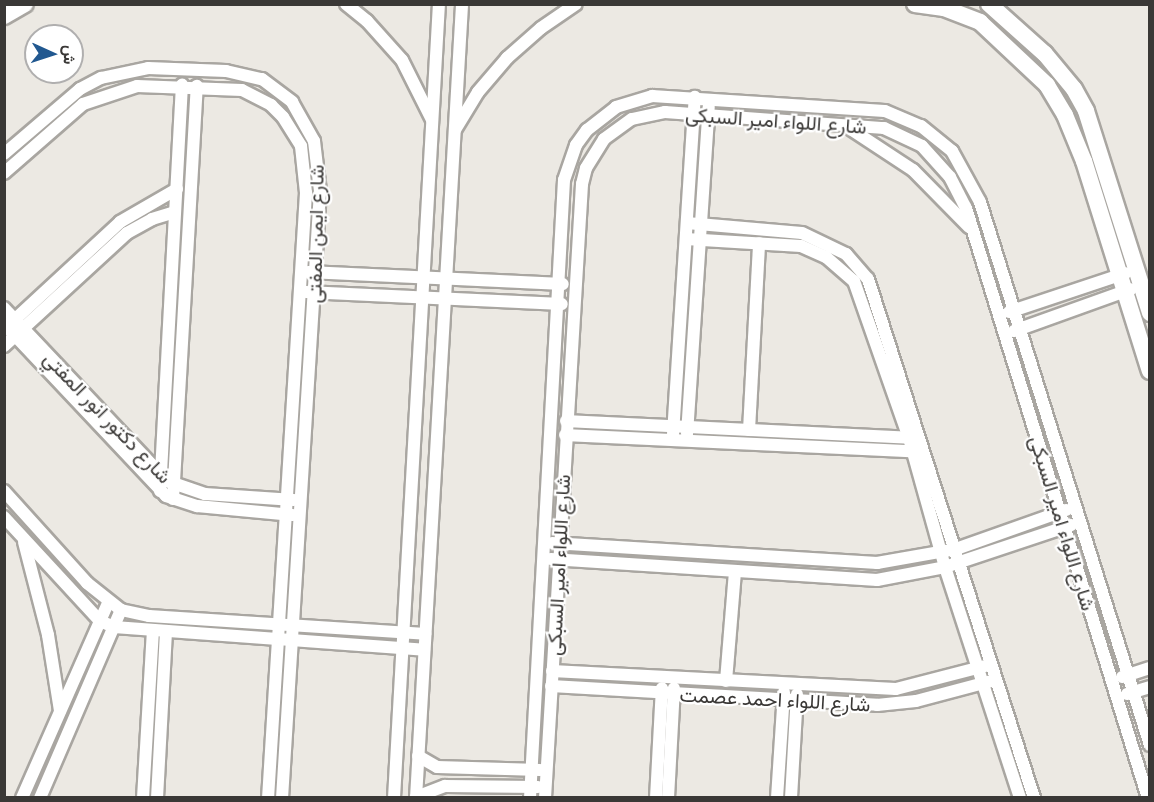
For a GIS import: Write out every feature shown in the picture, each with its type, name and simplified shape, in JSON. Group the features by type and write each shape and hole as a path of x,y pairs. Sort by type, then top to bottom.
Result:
{"street":[{"path":"4,16 25,4"},
{"path":"346,4 373,27 402,60 432,122"},
{"path":"394,798 439,4"},
{"path":"462,4 416,798 445,786 546,793"},
{"path":"454,131 478,92 507,58 541,28 576,4"},
{"path":"915,4 946,6 980,22 1047,85 1065,115 1119,275 1133,289 1149,314"},
{"path":"980,22 987,4 1038,47 1074,89 1086,111 1136,270 1133,289 1149,371"},
{"name":"شارع ايمن المفتى","path":"4,154 80,89 124,71 148,68 226,71 262,79 292,102 314,141 320,190 282,798"},
{"path":"160,491 182,85"},
{"name":"شارع ايمن المفتى","path":"4,173 68,115 100,96 137,86 224,87 256,96 277,111 293,130 305,169 268,798"},
{"path":"173,499 197,86"},
{"path":"673,440 695,97"},
{"path":"687,441 709,97"},
{"name":"شارع اللواء امير السبكى","path":"530,792 561,213 569,162 576,145 601,117 634,100 709,97 866,107 921,126 952,151 973,184 1149,745"},
{"name":"شارع اللواء امير السبكى","path":"546,793 577,215 586,168 610,133 648,114 694,114 884,128 922,146 950,177 972,230 1149,798"},
{"path":"842,124 913,170 972,230"},
{"path":"4,345 12,327 120,222 177,189"},
{"path":"12,327 128,233 152,219 175,212"},
{"path":"561,213 577,215"},
{"path":"687,223 802,233 832,245 858,266 876,294 919,451 956,549 1034,798"},
{"path":"686,239 759,243 814,251 842,267 854,281 915,438"},
{"path":"749,430 759,243"},
{"path":"999,315 1136,270"},
{"path":"300,271 573,285"},
{"path":"1005,334 1133,289"},
{"path":"299,292 572,304"},
{"name":"شارع دكتور انور المفتي","path":"4,308 12,327 160,491 173,499 197,506 300,516"},
{"name":"شارع دكتور انور المفتي","path":"12,327 161,476 173,485 205,494 301,500"},
{"path":"566,421 915,438"},
{"path":"164,426 177,426"},
{"path":"565,435 919,451"},
{"path":"919,451 945,567 1020,798"},
{"path":"4,491 108,603 121,610 149,616 278,622 425,634"},
{"path":"543,543 844,562 898,561 956,549 1075,506"},
{"path":"4,517 100,621 114,627 424,650"},
{"path":"542,559 877,580 960,563 1080,522"},
{"path":"22,538 48,634 60,711"},
{"path":"726,681 735,572"},
{"path":"22,798 108,603"},
{"path":"40,798 121,610"},
{"path":"143,798 153,631"},
{"path":"157,798 166,631"},
{"name":"شارع اللواء احمد عصمت","path":"552,671 797,686 896,689 992,664"},
{"path":"1112,680 1149,668"},
{"path":"656,798 669,678"},
{"name":"شارع اللواء احمد عصمت","path":"551,686 783,700 897,704 996,679"},
{"path":"777,798 784,685"},
{"path":"791,798 797,686"},
{"path":"1118,697 1149,687"},
{"path":"668,694 668,798"},
{"path":"418,756 437,767 547,770"}]}
